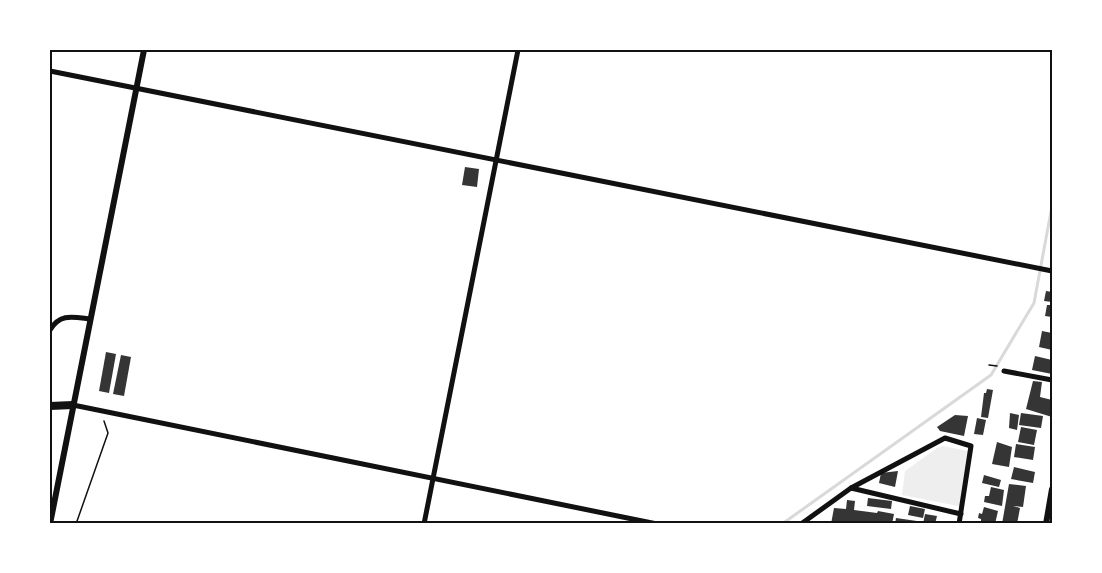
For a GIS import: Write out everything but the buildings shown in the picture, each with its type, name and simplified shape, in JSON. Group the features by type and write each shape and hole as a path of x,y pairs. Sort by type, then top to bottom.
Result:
{"highway":[{"path":"50,406 73,405"}],"street":[{"path":"50,524 144,50"},
{"path":"424,524 518,50"},
{"path":"50,71 1050,270"},
{"path":"50,330 54,323 64,317 90,319"},
{"path":"1002,369 1053,380"},
{"path":"73,405 657,524"},
{"path":"801,524 851,488 945,438 972,446 959,524"},
{"path":"851,488 961,514"},
{"path":"1046,524 1053,489"}],"path":[{"path":"989,365 1002,369"},
{"path":"76,524 108,433 102,411"}],"shaded area":[{"path":"943,446 968,451 971,462 963,507 902,495 905,471"}],"waterway":[{"path":"782,524 991,375 1034,303 1052,206"}]}
